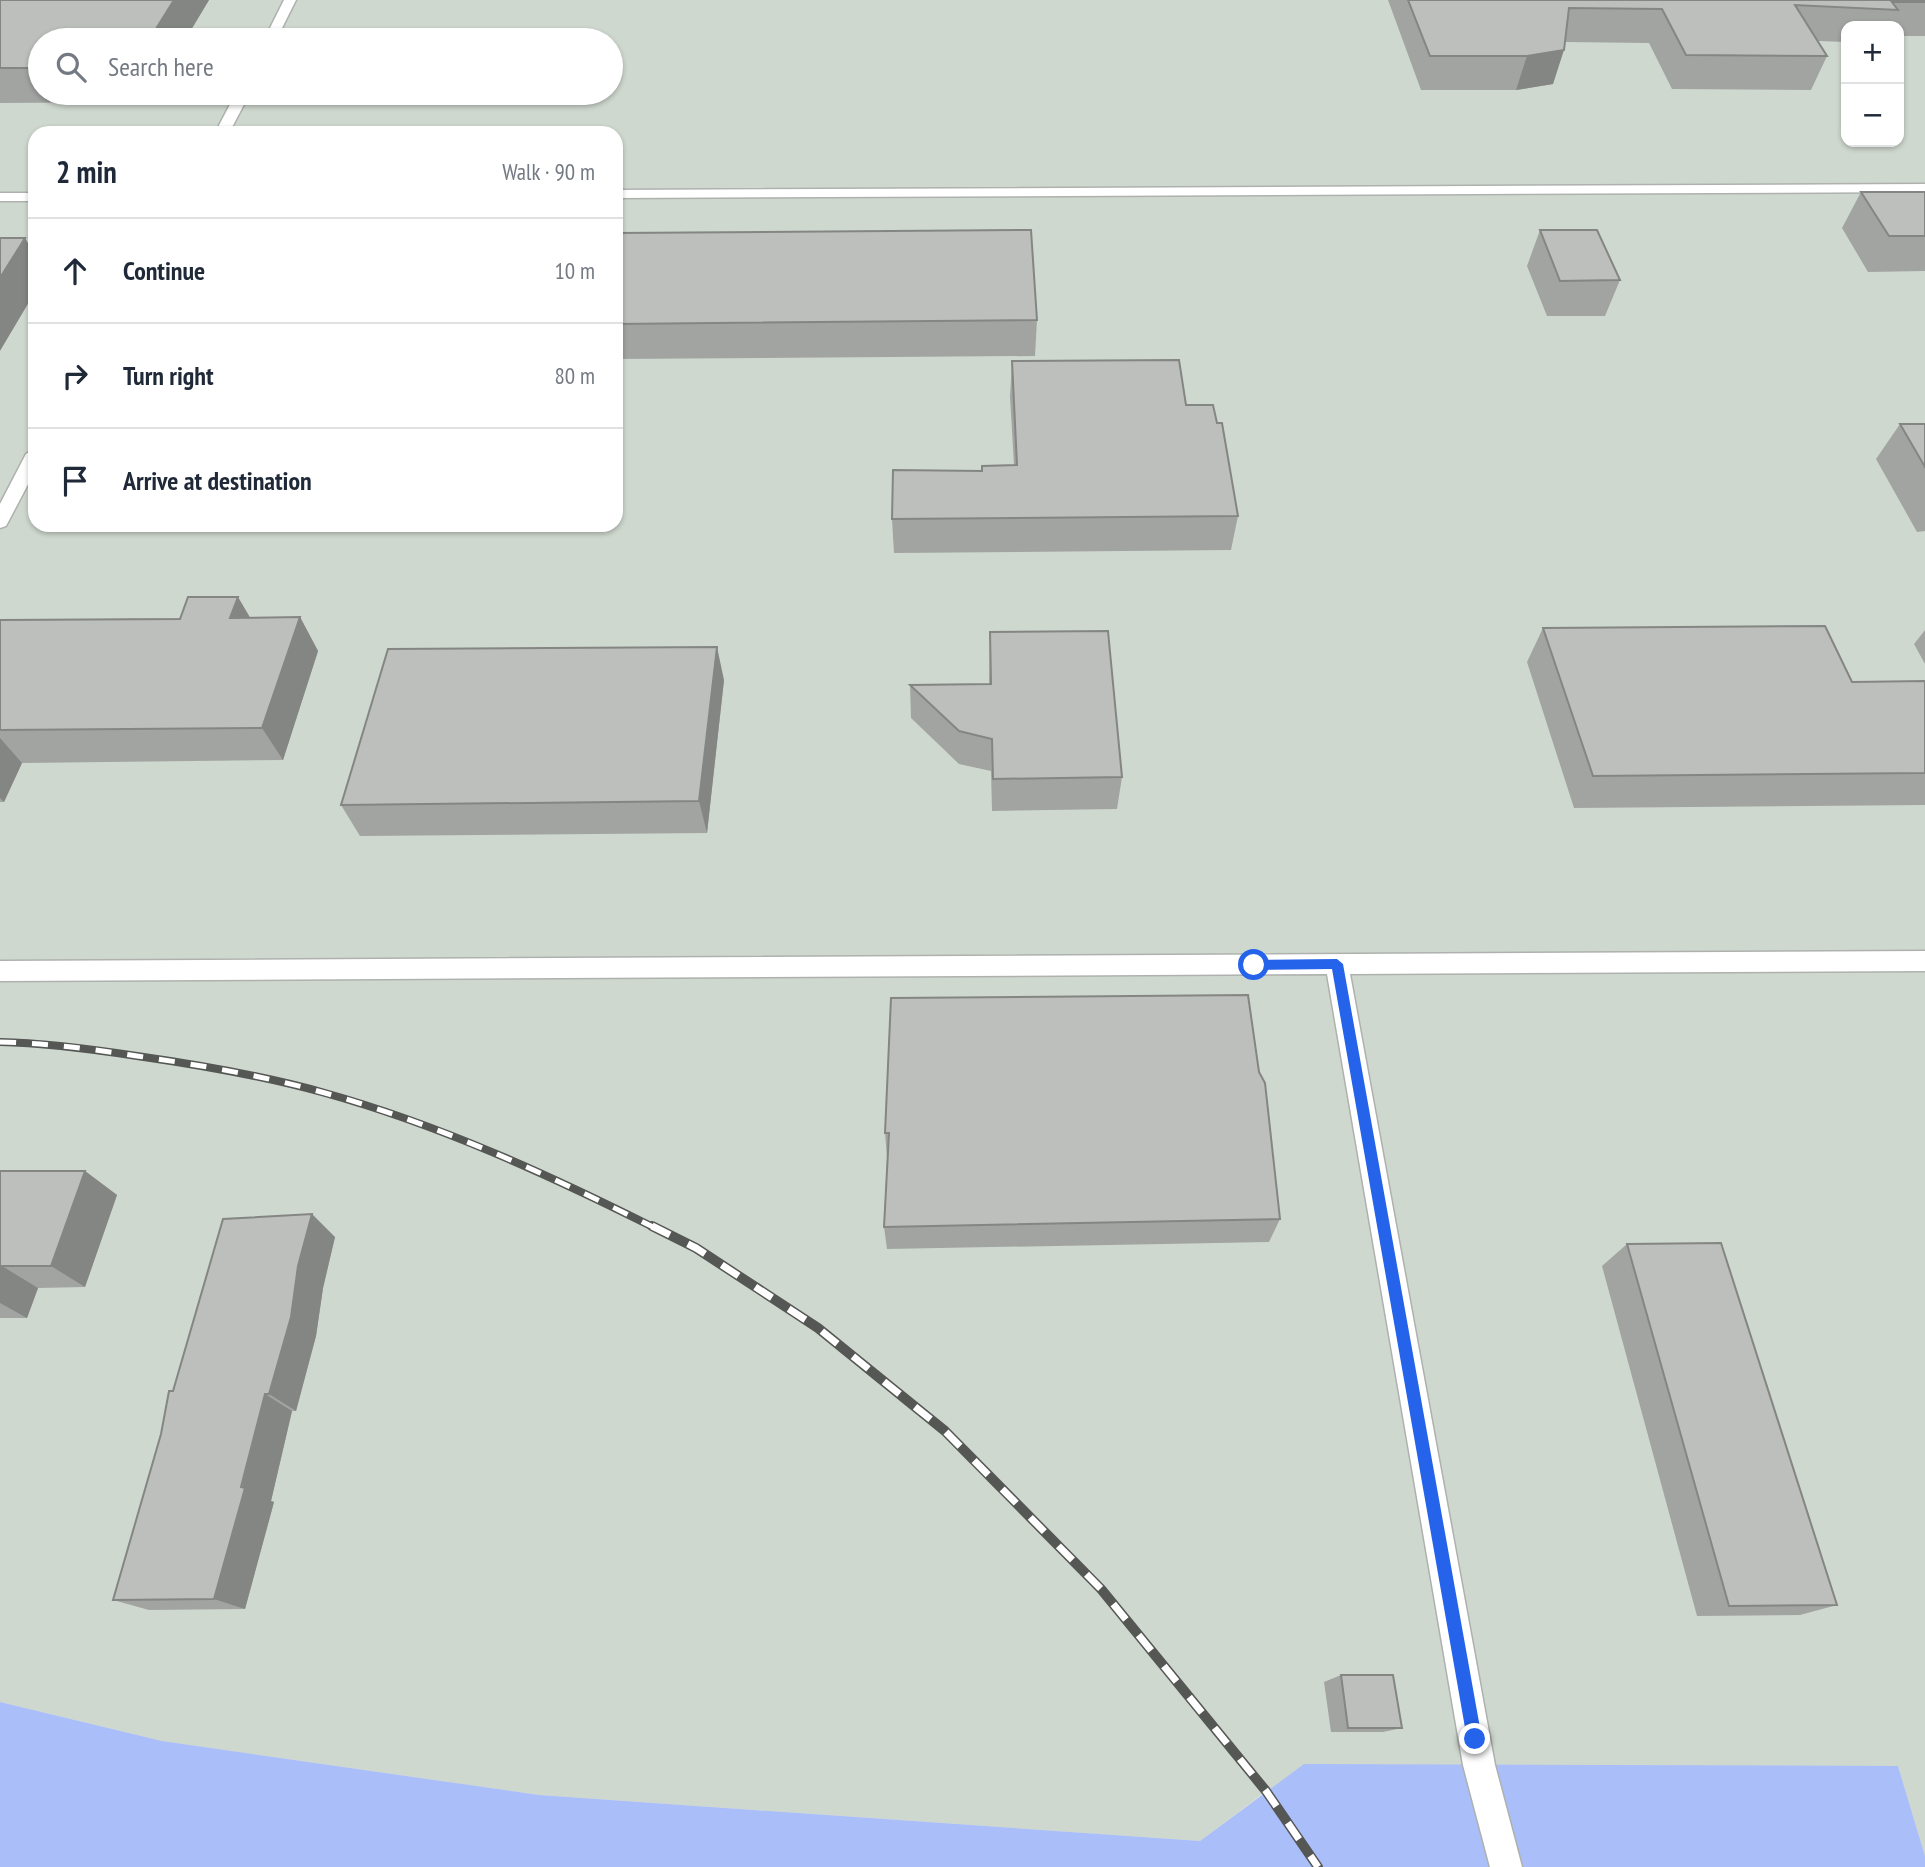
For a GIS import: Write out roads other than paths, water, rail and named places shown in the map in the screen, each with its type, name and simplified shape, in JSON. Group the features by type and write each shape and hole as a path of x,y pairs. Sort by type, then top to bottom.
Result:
{"lane":[{"path":"276,28 290,0"},
{"path":"226,126 237,105"},
{"path":"623,194 1925,188"},
{"path":"0,197 28,197"},
{"path":"0,522 28,468"},
{"path":"0,971 1925,961"},
{"path":"1337,964 1479,1765 1506,1867"}],"railway":[{"path":"0,1042 69,1047 185,1063 256,1076 325,1093 452,1136 575,1189 655,1228"},
{"path":"652,1226 696,1248 818,1328 945,1431 1101,1589 1266,1791 1318,1867"}]}
